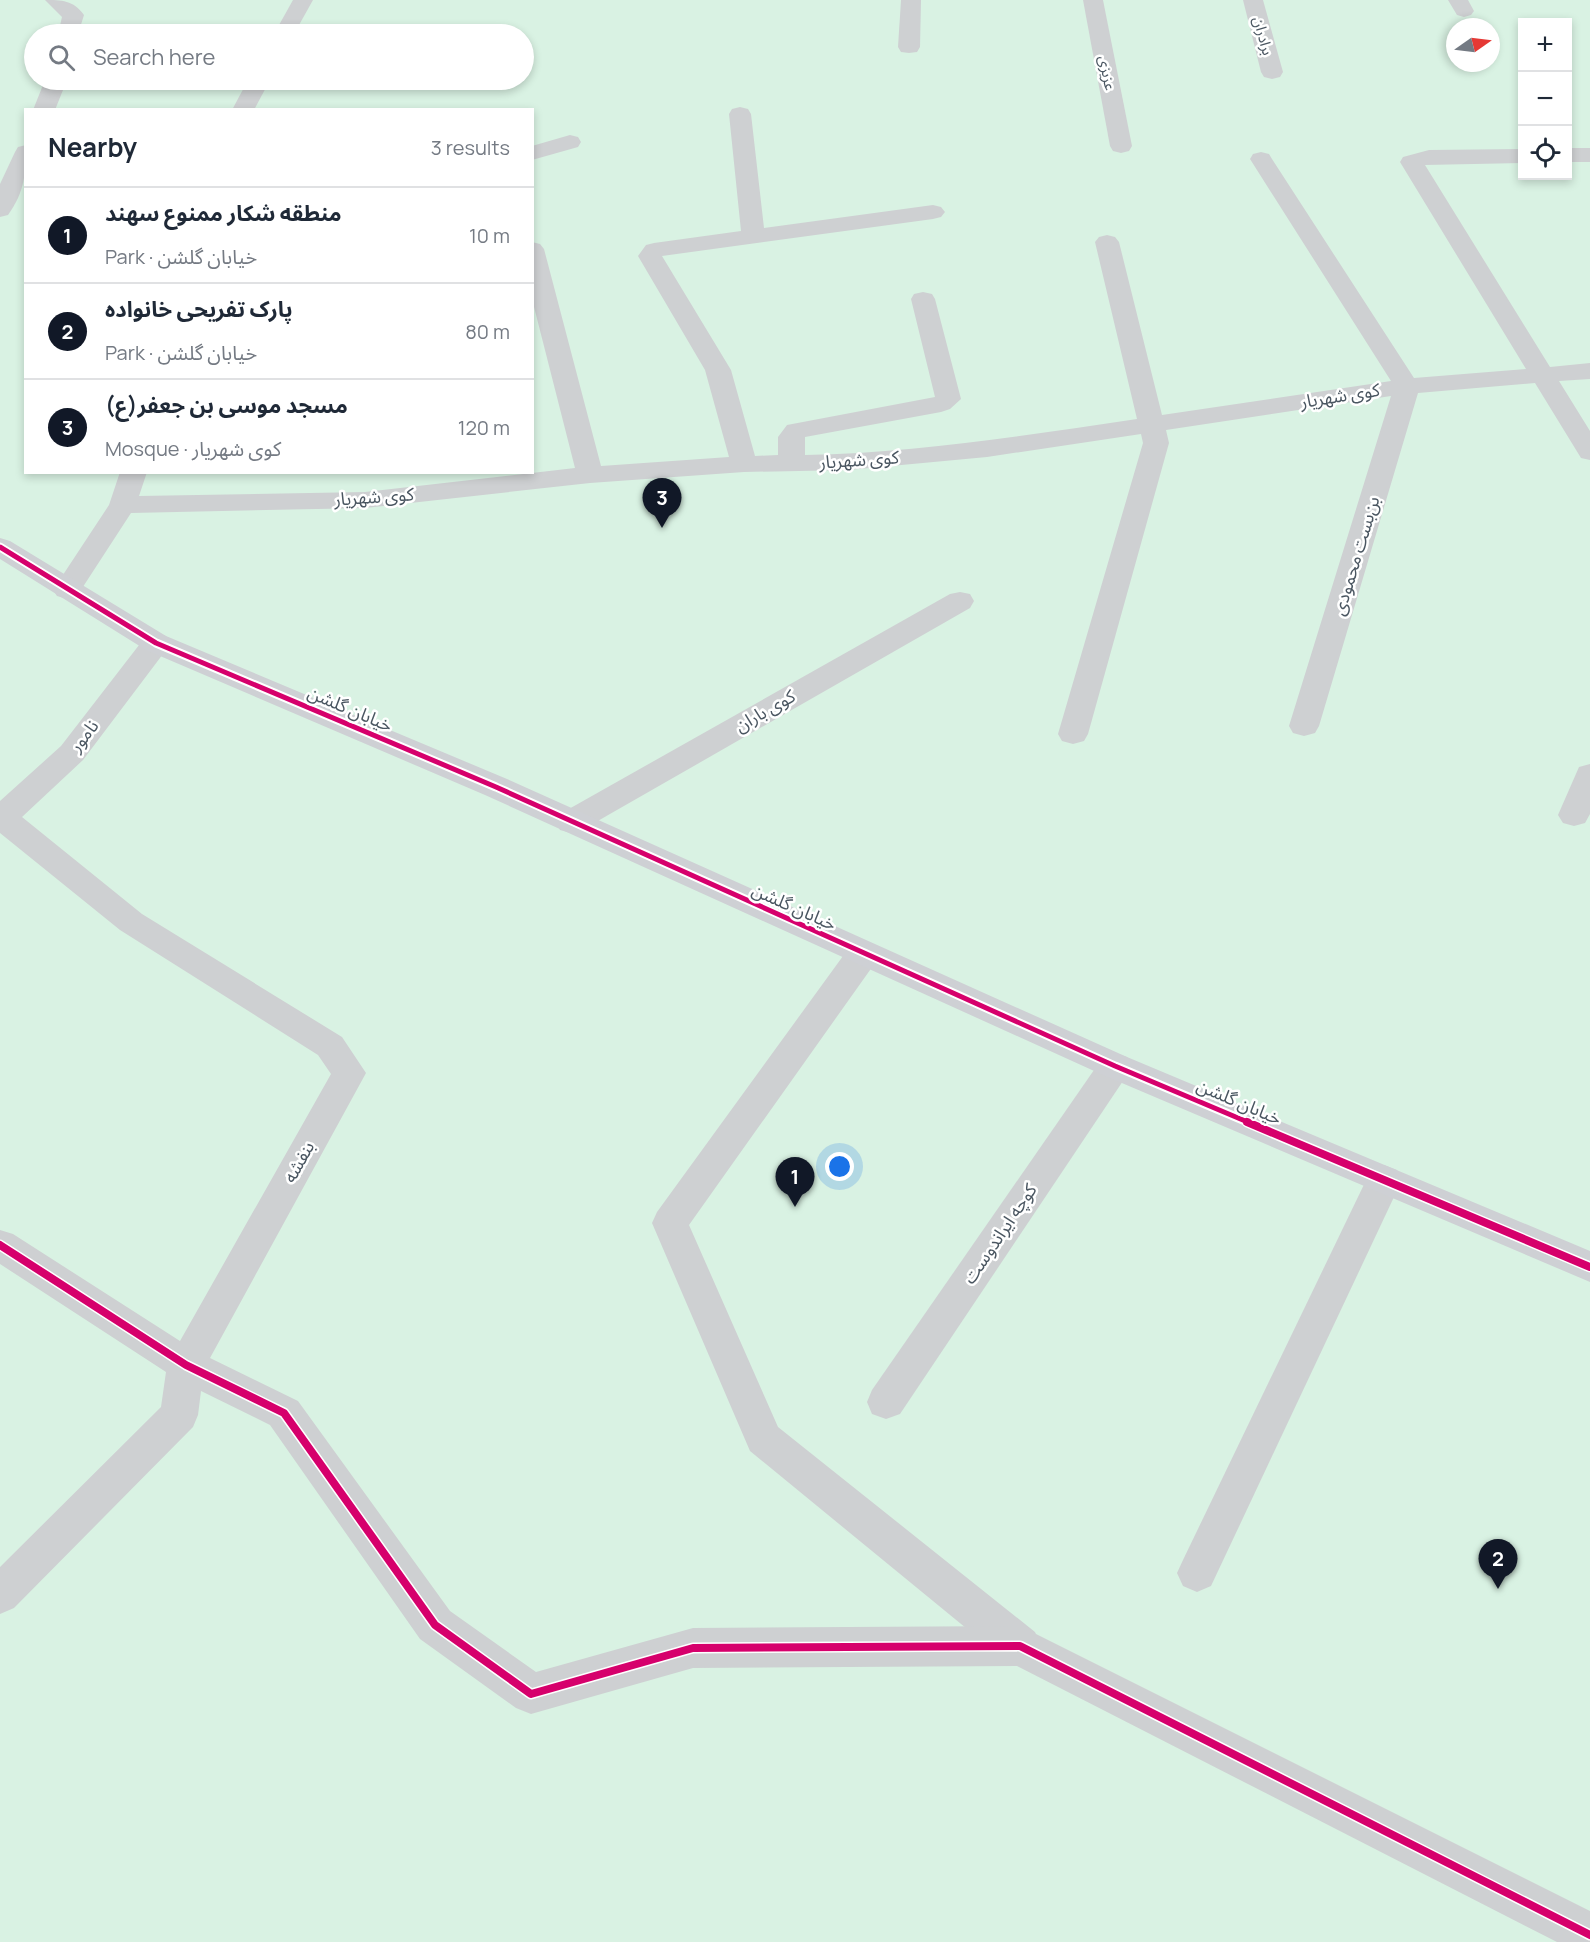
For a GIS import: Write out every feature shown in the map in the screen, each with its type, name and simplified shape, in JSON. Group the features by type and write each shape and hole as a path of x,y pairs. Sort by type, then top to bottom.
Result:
{"street":[{"path":"55,0 73,15 71,24"},
{"path":"290,24 303,0"},
{"path":"909,48 911,0"},
{"name":"عزیزی","path":"1093,0 1121,146"},
{"name":"برادران","path":"1253,0 1272,72"},
{"path":"45,108 52,90"},
{"path":"244,108 254,90"},
{"path":"740,114 753,236"},
{"path":"534,152 570,142"},
{"path":"1572,155 1590,155"},
{"path":"0,210 24,156"},
{"path":"1518,156 1429,157 1410,162 1590,452"},
{"path":"1261,159 1407,386"},
{"path":"744,464 718,370 650,256 654,250 933,212"},
{"path":"1073,734 1156,443 1107,243"},
{"path":"534,257 590,475"},
{"path":"792,463 791,437 796,431 941,404 948,399 923,299"},
{"name":"کوی شهریار","path":"123,505 365,500 590,475 744,464 848,462 987,449 1407,386 1590,371"},
{"name":"بن‌بست محمودی","path":"1304,726 1407,386"},
{"path":"67,590 123,505 133,474"},
{"name":"خیابان گلشن","path":"0,547 156,643 496,787 1115,1066 1590,1267"},
{"name":"کوی باران","path":"571,822 960,601"},
{"name":"نامور","path":"1,818 72,753 156,643"},
{"path":"1574,815 1590,776"},
{"name":"بنفشه","path":"0,1595 179,1415 186,1365 349,1073 330,1046 131,922 1,818"},
{"path":"863,954 670,1223 764,1438 1020,1646 1590,1935"},
{"name":"کوچه ایراندوست","path":"886,1402 1115,1066"},
{"path":"1197,1573 1384,1180"},
{"path":"0,1245 186,1365 284,1413 435,1625 531,1694 693,1648 1020,1646"}],"green space":[{"path":"0,0 1590,0 1590,1942 0,1942"}],"cycle path":[{"path":"0,547 156,643 496,787 1115,1066 1590,1267"},
{"path":"0,1245 186,1365 284,1413 435,1625 531,1694 693,1648 1020,1646 1590,1935"}],"place":[{"name":"مسجد موسی بن جعفر(ع)","path":"662,528"},
{"name":"منطقه شکار ممنوع سهند","path":"795,1207"},
{"name":"پارک تفریحی خانواده","path":"1498,1589"}]}
